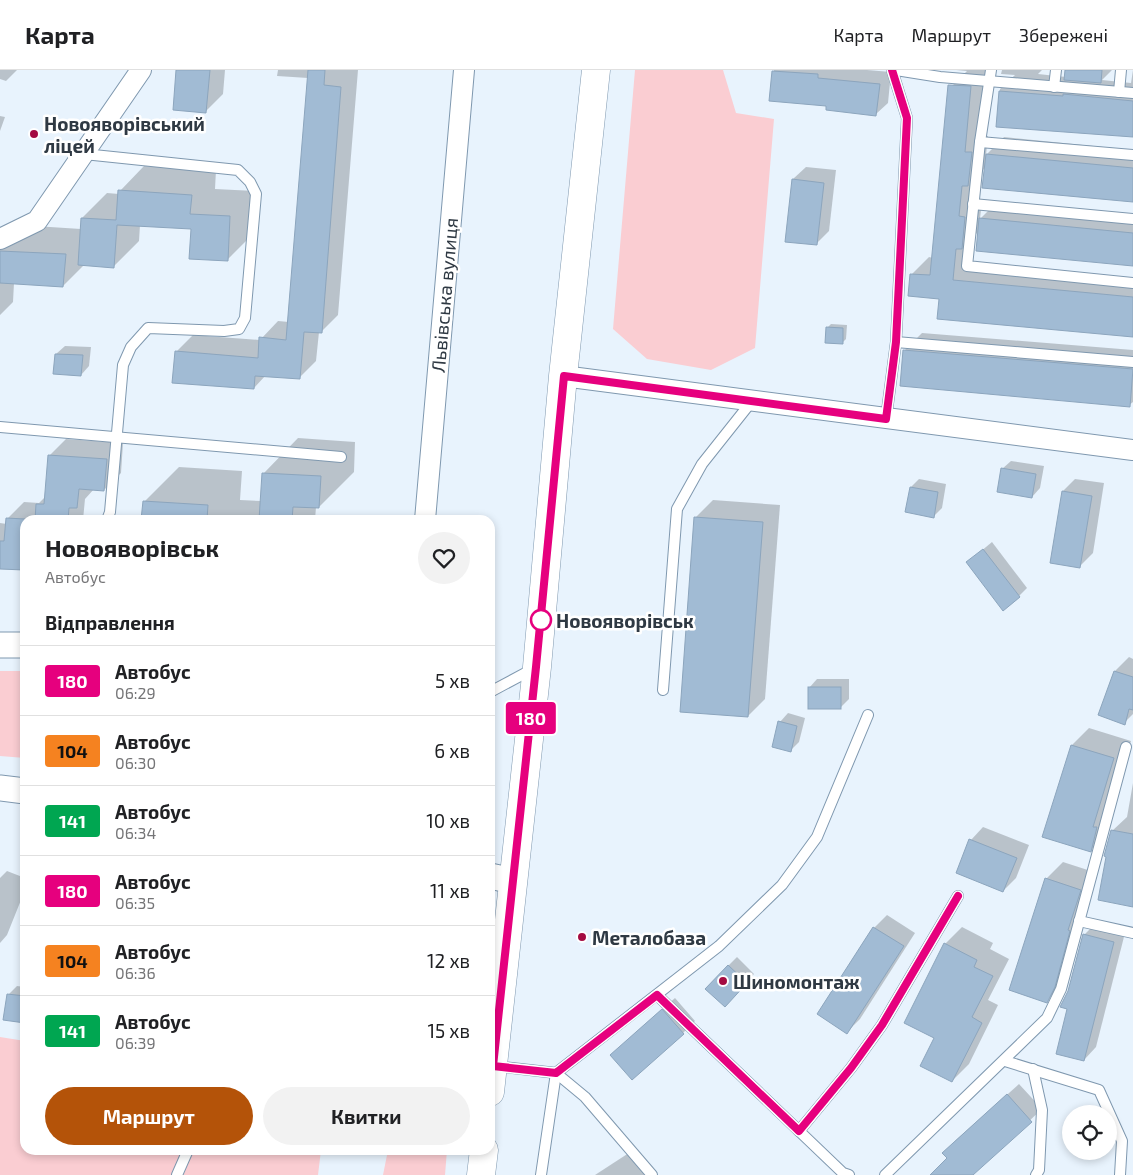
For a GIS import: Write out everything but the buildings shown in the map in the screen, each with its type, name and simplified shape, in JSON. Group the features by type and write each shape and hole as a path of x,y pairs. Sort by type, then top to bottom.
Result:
{"highway":[{"path":"495,1006 502,878 536,667 596,70"},
{"path":"481,1175 483,1155"}],"street":[{"path":"0,239 37,221 141,70"},
{"name":"Львівська вулиця","path":"425,515 464,70"},
{"path":"564,376 1133,450"},
{"path":"0,645 20,645"},
{"path":"0,788 20,790"}],"lane":[{"path":"886,419 896,342 907,118 894,70 990,81 1133,93"},
{"path":"991,70 980,142 967,266 1133,283"},
{"path":"1054,87 1056,70"},
{"path":"1119,92 1121,70"},
{"path":"980,142 1133,155"},
{"path":"84,154 238,170 250,182 256,194 245,318 239,328 224,331 148,328 131,347 123,365 109,515"},
{"path":"973,204 1133,219"},
{"path":"896,342 1133,362"},
{"path":"663,690 677,509 702,464 752,401"},
{"path":"0,427 341,458"},
{"path":"495,689 536,667"},
{"path":"495,1079 556,1073 719,946 782,885 817,837 868,715"},
{"path":"886,1175 1047,1018 1061,989 1126,747"},
{"path":"799,1131 851,1068 882,1025 958,896"},
{"path":"1079,921 1133,933"},
{"path":"657,995 843,1173 849,1175"},
{"path":"1005,1061 1099,1090 1122,1141 1120,1175"},
{"path":"1033,1069 1042,1110 1039,1170 1036,1175"},
{"path":"541,1175 556,1073"},
{"path":"556,1073 584,1097 652,1175"},
{"path":"177,1175 186,1155"}],"shaded area":[{"path":"635,70 723,70 736,113 774,119 755,348 711,370 647,359 613,329"},
{"path":"0,671 20,671 20,758 0,756"},
{"path":"0,1037 20,1040 20,1155 320,1155 318,1175 0,1175"},
{"path":"387,1155 447,1155 445,1175 383,1175"}],"bus line":[{"name":"180","path":"495,1047 536,667 564,376 886,419 896,342 907,118 892,70"},
{"name":"180","path":"495,1066 556,1073 657,995 799,1131 851,1068 882,1025 958,896"}],"place":[{"name":"Новояворівський ліцей","path":"34,134"},
{"name":"Новояворівськ","path":"541,620"},
{"name":"Металобаза","path":"582,937"},
{"name":"Шиномонтаж","path":"723,981"}]}
